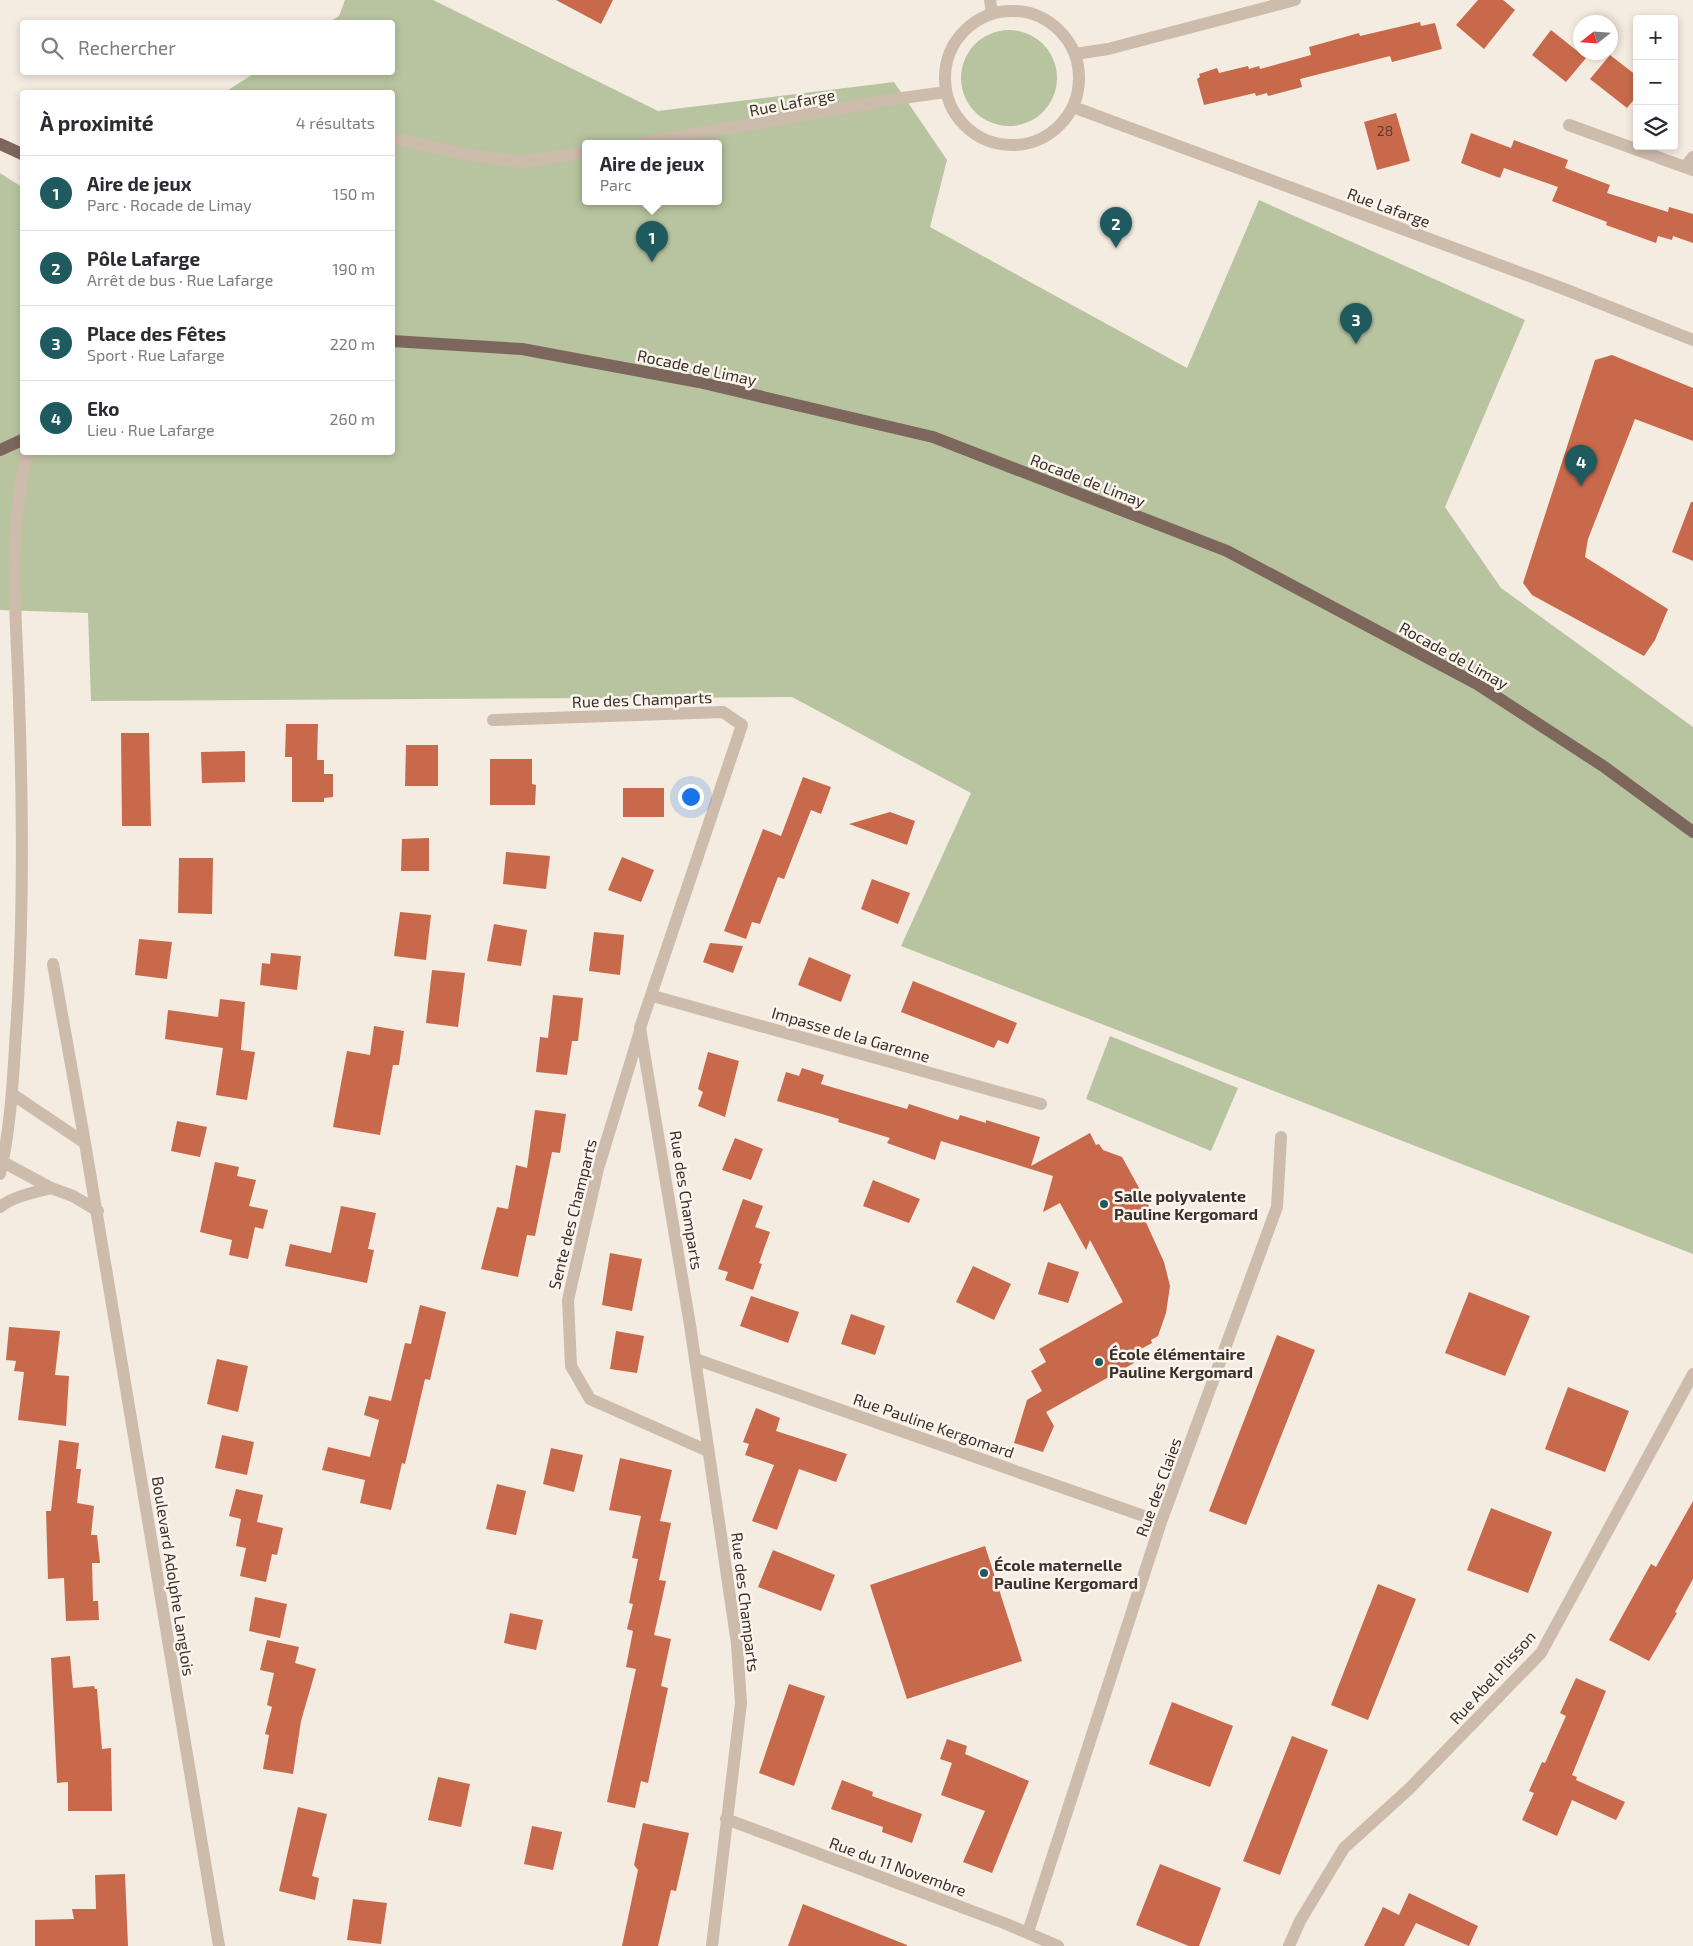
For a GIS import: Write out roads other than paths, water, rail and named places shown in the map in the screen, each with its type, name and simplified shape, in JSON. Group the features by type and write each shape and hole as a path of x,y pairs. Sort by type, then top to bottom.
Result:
{"main road":[{"path":"0,144 20,153"},
{"name":"Rocade de Limay","path":"395,340 522,349 698,382 933,437 1227,551 1477,684 1603,766 1693,832"},
{"path":"0,450 20,441"}],"street":[{"path":"990,0 992,13"},
{"path":"1075,54 1108,49 1295,0"},
{"path":"1012,10 1038,16 1050,22 1065,37 1075,54 1079,72 1078,90 1072,107 1063,122 1048,135 1031,143 1012,145 994,143 976,135 962,124 952,109 946,92 945,72 949,53 959,35 974,22 992,13 1012,10"},
{"name":"Rue Lafarge","path":"661,140 895,99 946,92"},
{"name":"Rue Lafarge","path":"1072,107 1559,287 1693,340"},
{"path":"1569,125 1690,165"},
{"path":"395,139 464,154 522,162 582,153"},
{"path":"27,455 18,500 15,549 22,766 20,968 12,1094 1,1163 51,1188 73,1196 98,1211"},
{"name":"Rue des Champarts","path":"492,720 723,712 742,726 653,996 640,1028 654,1099 695,1358 737,1644 741,1703 712,1946"},
{"name":"Boulevard Adolphe Langlois","path":"53,964 98,1211 219,1946"},
{"name":"Impasse de la Garenne","path":"653,996 1040,1104"},
{"name":"Sente des Champarts","path":"640,1028 598,1169 568,1300 571,1366 590,1399 708,1451"},
{"path":"12,1094 85,1143"},
{"name":"Rue des Claies","path":"1028,1932 1161,1522 1277,1207 1281,1137"},
{"path":"0,1207 7,1202 51,1188"},
{"name":"Rue Pauline Kergomard","path":"695,1358 1161,1522"},
{"name":"Rue Abel Plisson","path":"1289,1946 1300,1921 1344,1848 1409,1789 1541,1653 1693,1374"},
{"name":"Rue du 11 Novembre","path":"726,1819 1028,1932 1058,1946"}],"place":[{"name":"Pôle Lafarge","path":"1116,248"},
{"name":"Aire de jeux","path":"652,262"},
{"name":"Place des Fêtes","path":"1356,344"},
{"name":"Eko","path":"1581,486"},
{"name":"Salle polyvalente Pauline Kergomard","path":"1104,1204"},
{"name":"École élémentaire Pauline Kergomard","path":"1099,1362"},
{"name":"École maternelle Pauline Kergomard","path":"984,1573"}]}
